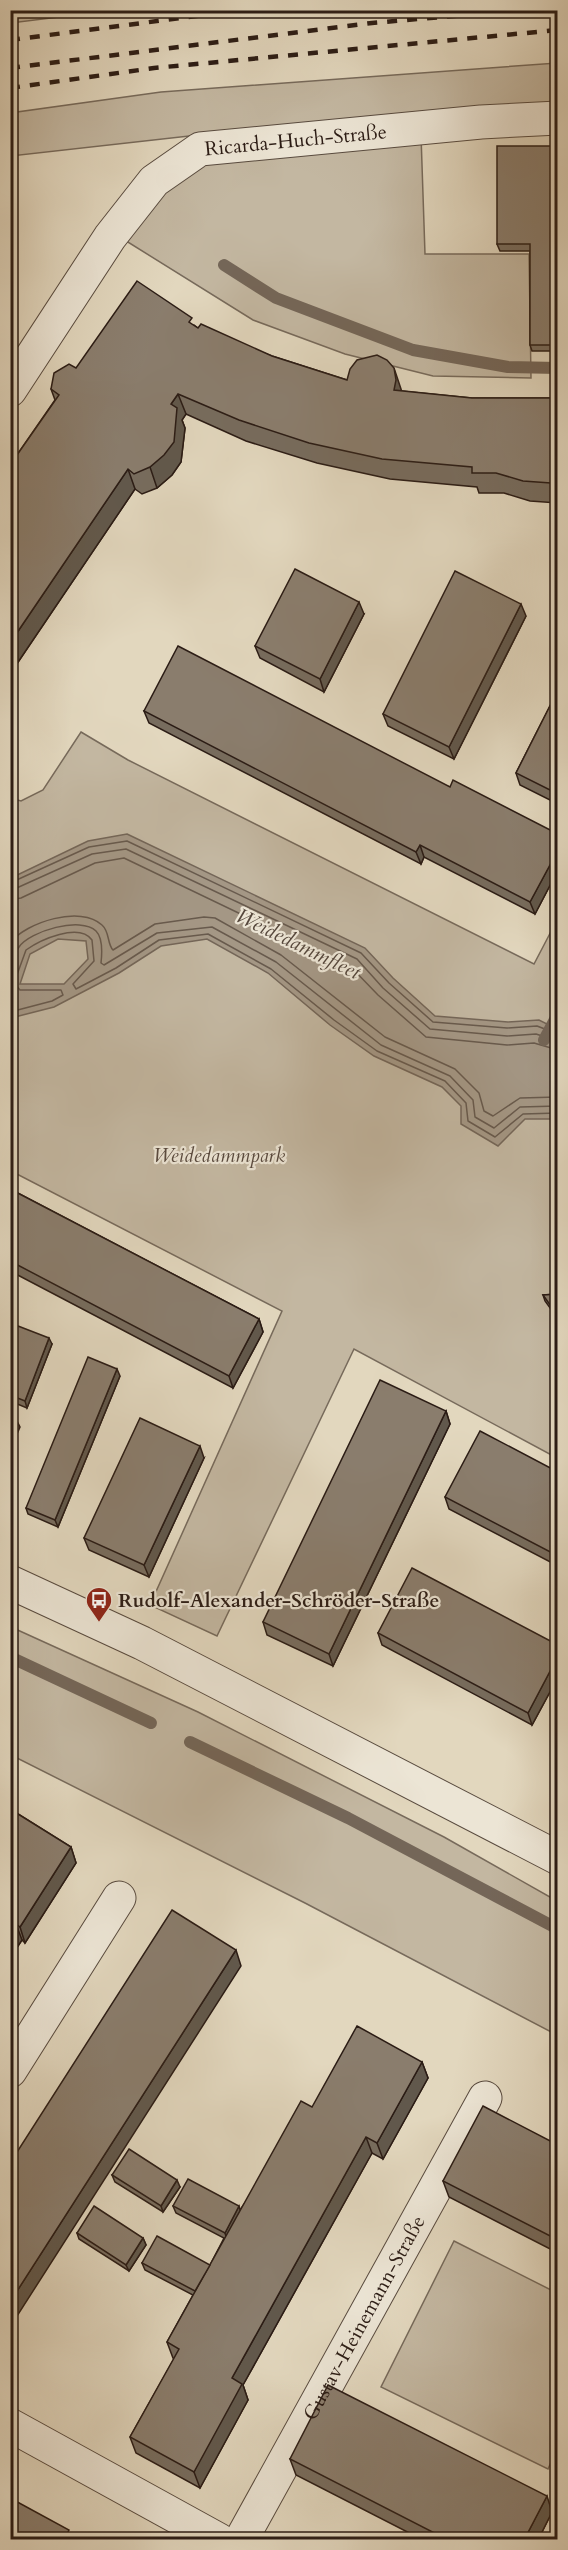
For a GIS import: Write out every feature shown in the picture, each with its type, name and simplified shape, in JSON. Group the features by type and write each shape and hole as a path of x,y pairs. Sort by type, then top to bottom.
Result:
{"street":[{"name":"Ricarda-Huch-Straße","path":"10,390 117,228 154,182 200,149 481,122 558,118"},
{"path":"10,1582 142,1643 558,1858"},
{"path":"10,2071 119,1898"},
{"name":"Gustav-Heinemann-Straße","path":"241,2540 485,2098"},
{"path":"10,2425 219,2540"}],"green space":[{"path":"11,10 107,10 107,11 11,23"},
{"path":"557,63 557,103 216,133 11,156 10,113 161,92"},
{"path":"421,135 425,254 529,254 531,378 433,376 345,354 253,320 123,239 191,163"},
{"name":"Weidedammpark","path":"81,732 128,760 534,964 557,920 557,1458 354,1349 217,1636 150,1605 282,1311 11,1171 10,798 21,801 43,790"},
{"path":"11,1627 198,1712 444,1837 557,1901 557,2035 305,1903 11,1755"},
{"path":"454,2241 557,2293 557,2449 548,2469 381,2387"}],"water":[{"name":"Weidedammfleet","path":"127,834 365,948 393,978 435,1016 508,1022 539,1020 557,1029 557,1119 525,1119 498,1146 461,1124 461,1106 442,1087 374,1056 330,1025 268,973 207,939 161,946 119,973 54,1007 11,1018 11,878 88,841","holes":["58,939 86,941 88,959 64,984 20,984 30,954"]}],"building":[{"path":"497,146 558,146 558,345 530,345 530,244 497,244"},
{"path":"137,281 192,318 189,322 198,328 201,324 272,356 347,380 350,369 357,360 377,355 387,360 394,368 396,380 394,390 472,398 558,398 558,482 523,481 496,473 472,473 472,467 382,459 309,443 239,420 178,394 171,404 177,408 174,442 150,467 134,474 128,469 10,643 10,465 59,395 51,389 54,373 69,364 76,368"},
{"path":"295,569 359,602 320,679 255,646"},
{"path":"455,571 521,604 449,747 383,714"},
{"path":"178,646 450,787 453,780 558,834 558,850 530,902 420,845 416,852 144,711"},
{"path":"558,690 558,794 516,773"},
{"path":"10,1189 259,1319 229,1376 10,1261"},
{"path":"558,1294 558,1316 543,1295"},
{"path":"18,1326 49,1338 25,1401 10,1395 10,1344"},
{"path":"88,1357 117,1369 55,1520 26,1508"},
{"path":"380,1380 446,1411 329,1654 263,1622"},
{"path":"10,1418 17,1421 10,1437"},
{"path":"140,1418 200,1446 144,1565 84,1538"},
{"path":"480,1431 558,1472 558,1556 445,1497"},
{"path":"412,1568 558,1645 558,1656 528,1713 378,1633"},
{"path":"558,1762 558,1778 551,1774"},
{"path":"10,1809 71,1847 20,1927 16,1924 10,1933"},
{"path":"172,1910 236,1950 10,2302 10,2163"},
{"path":"357,2026 422,2062 377,2143 366,2137 232,2378 242,2384 194,2472 130,2437 179,2349 167,2342 301,2101 312,2107"},
{"path":"483,2106 558,2145 558,2240 443,2181"},
{"path":"129,2149 177,2180 161,2206 112,2175"},
{"path":"188,2179 239,2206 225,2233 173,2206"},
{"path":"94,2206 143,2238 126,2265 77,2233"},
{"path":"157,2236 210,2265 195,2291 142,2263"},
{"path":"328,2385 547,2496 524,2540 448,2540 290,2459"},
{"path":"10,2498 69,2530 67,2534 77,2540 10,2540"}],"waterway":[{"path":"224,265 276,298 413,350 508,367 558,368"},
{"path":"544,1040 558,1014"},
{"path":"10,1657 151,1723"},
{"path":"190,1742 348,1818 558,1929"}],"railway":[{"path":"10,40 243,10"},
{"path":"10,68 372,23 523,10"},
{"path":"10,88 154,68 558,30"}],"place":[{"name":"Rudolf-Alexander-Schröder-Straße","path":"99,1623"}]}
